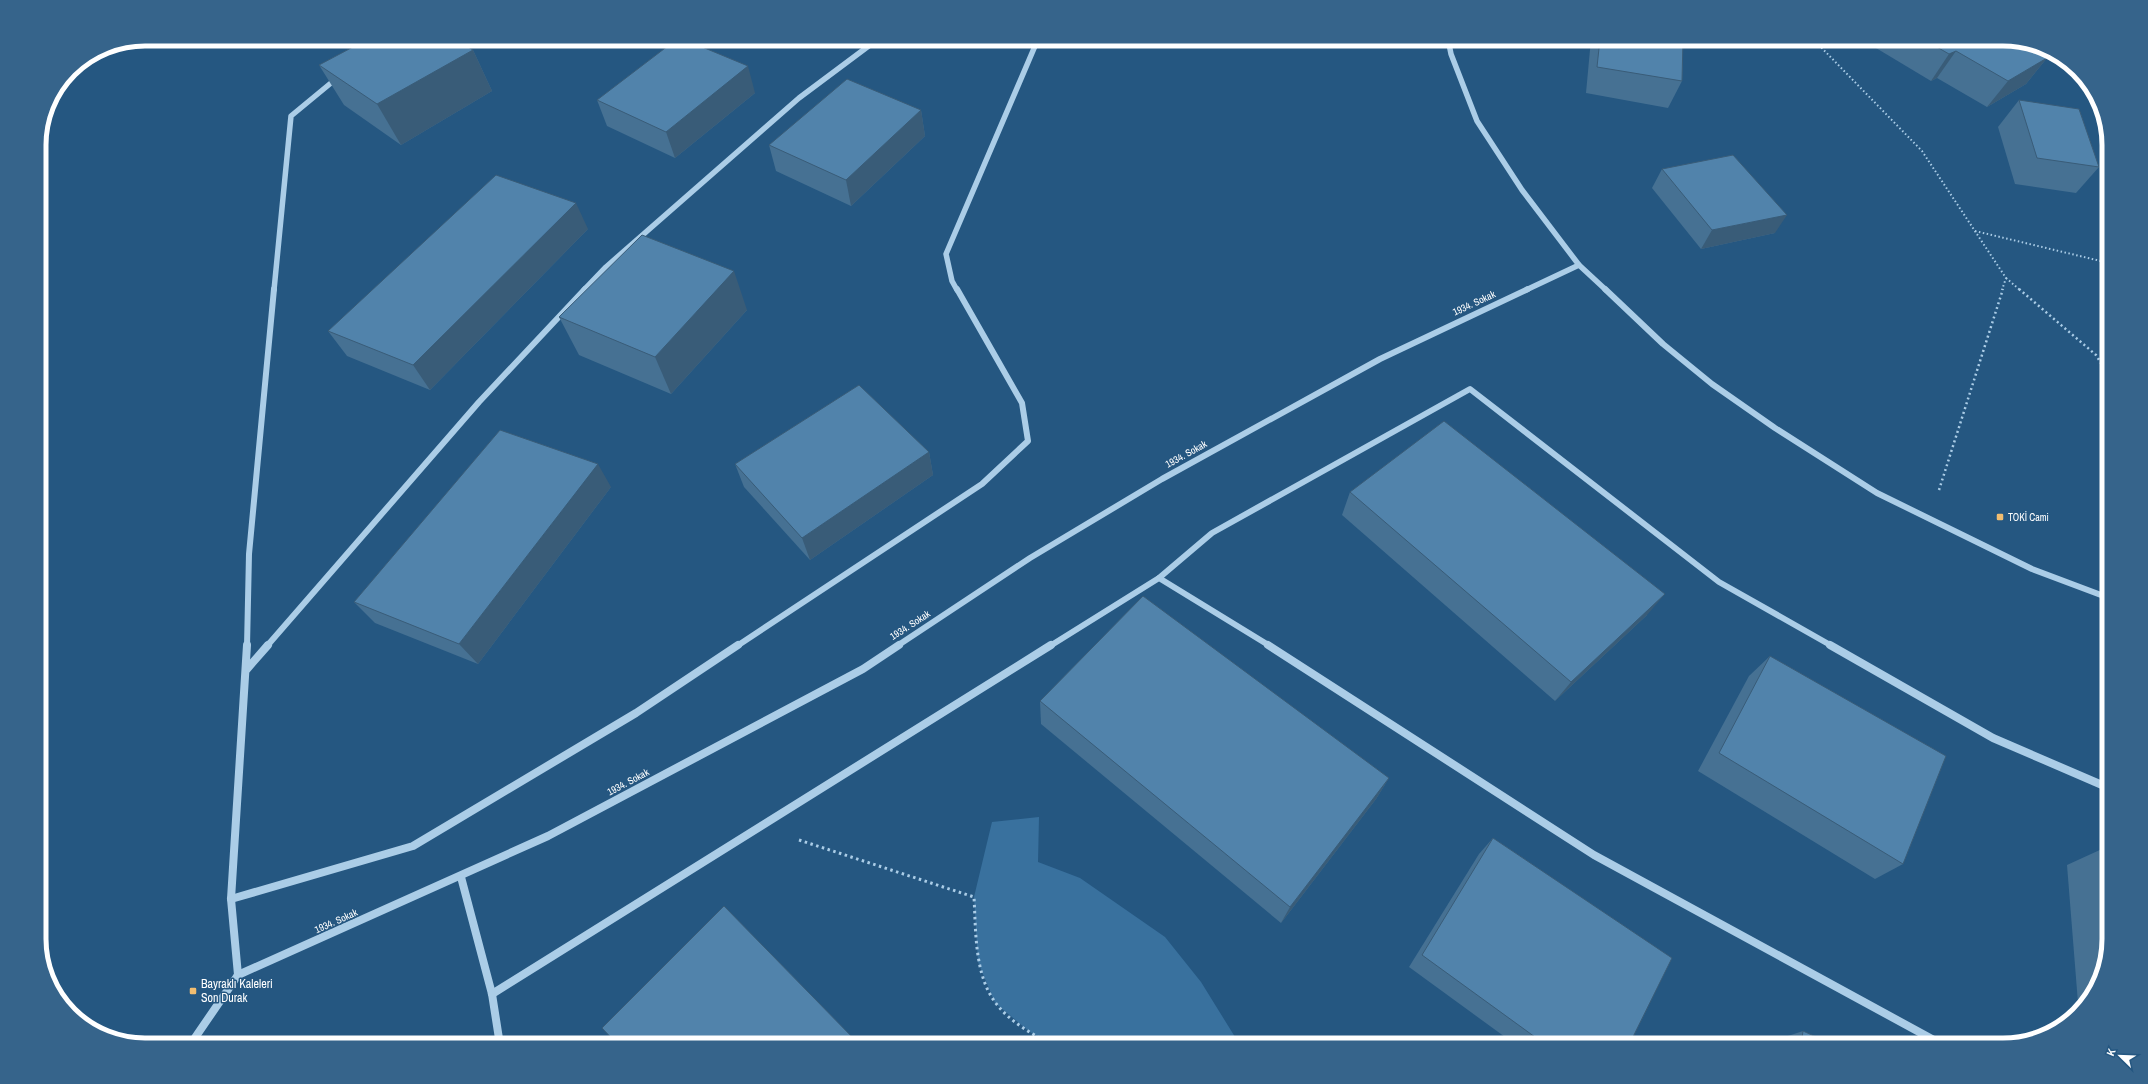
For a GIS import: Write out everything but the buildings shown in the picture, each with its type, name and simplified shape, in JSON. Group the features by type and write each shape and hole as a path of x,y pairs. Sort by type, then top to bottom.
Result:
{"street":[{"path":"247,669 479,402 606,267 799,98 869,46"},
{"path":"231,898 413,846 649,704 982,484 1028,441 1022,403 952,281 946,254 1035,46"},
{"path":"1449,46 1451,54 1477,121 1522,190 1579,265 1663,344 1712,384 1775,428 1870,488 2032,569 2102,595"},
{"path":"195,1038 238,975 231,898 247,669 249,554 291,116 312,97 342,74"},
{"name":"1934. Sokak","path":"238,975 460,877 548,836 863,669 1030,558 1162,479 1380,358 1579,265"},
{"path":"492,994 1159,578 1212,532 1470,389 1719,582 1993,738 2102,785"},
{"path":"1159,578 1251,634 1594,855 1930,1038"},
{"path":"460,877 492,994 499,1038"}],"path":[{"path":"1820,46 1922,151 2006,278 2096,355 2102,365"},
{"path":"1974,231 2102,262"},
{"path":"1930,519 2006,278"},
{"path":"760,827 974,898 978,962 995,1003 1030,1032 1040,1038"}],"shaded area":[{"path":"1039,817 1038,862 1080,878 1165,937 1201,982 1236,1038 1040,1038 1030,1032 995,1003 978,962 974,897 992,822"}],"place":[{"name":"TOKİ Cami","path":"2000,517"},
{"name":"Bayraklı Kaleleri Son Durak","path":"193,991"}]}
